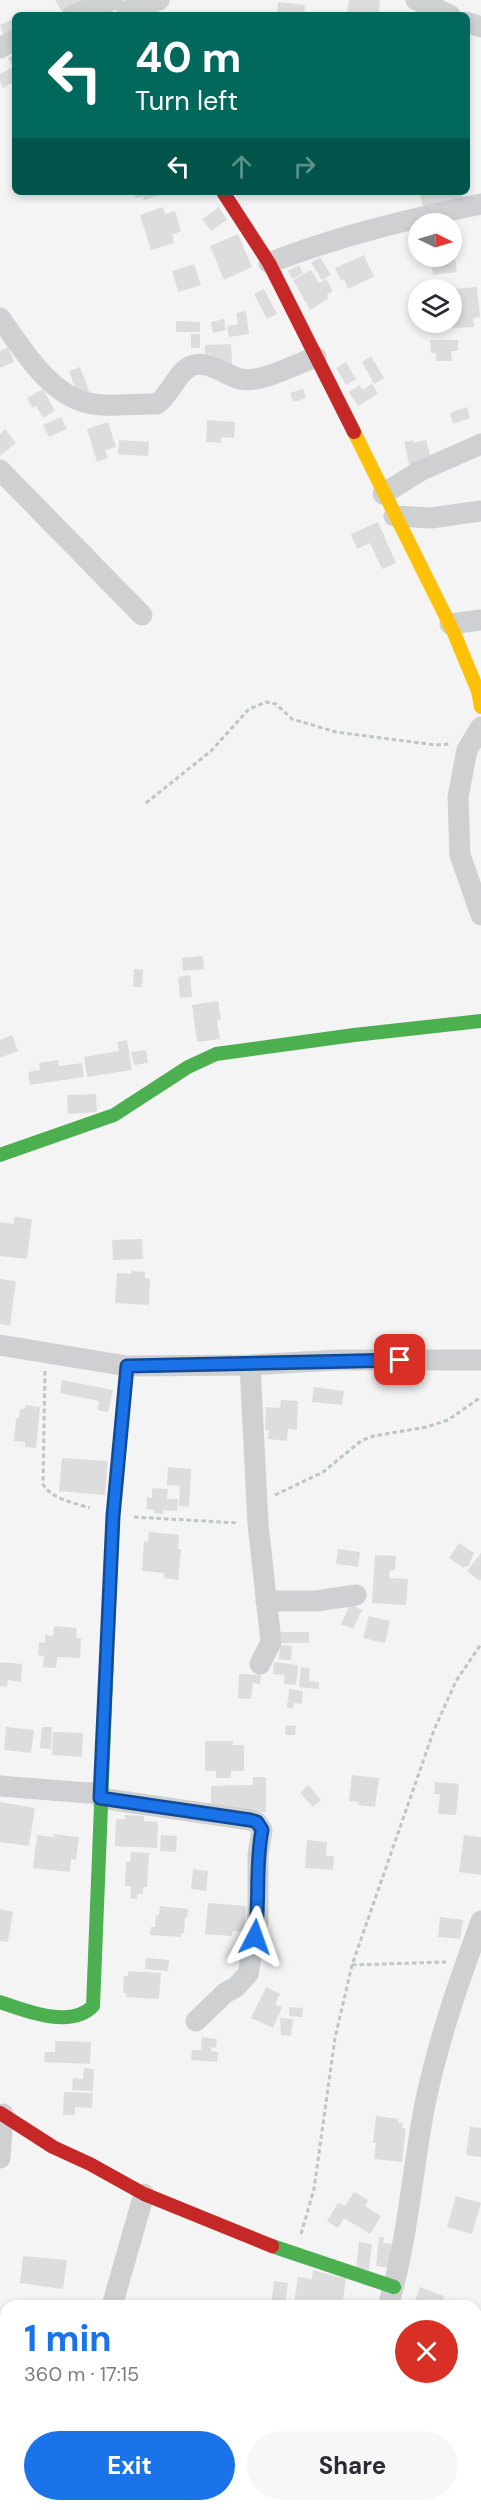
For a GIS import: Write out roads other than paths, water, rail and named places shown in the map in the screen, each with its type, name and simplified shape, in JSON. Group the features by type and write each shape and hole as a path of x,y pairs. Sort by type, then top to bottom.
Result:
{"street":[{"path":"92,12 159,0"},
{"path":"416,0 443,12"},
{"path":"225,195 269,263 450,624 478,691 481,707"},
{"path":"269,263 312,246 472,201"},
{"path":"0,318 31,360 62,394 89,404 157,404 164,399 186,369 194,364 203,364 240,379 255,381 316,357"},
{"path":"383,494 420,471 481,444"},
{"path":"0,470 142,615"},
{"path":"394,516 431,518 481,511"},
{"path":"450,624 481,620"},
{"path":"476,733 467,750 458,797 460,855 481,915"},
{"path":"0,1155 114,1115 188,1067 216,1054 366,1033 481,1021"},
{"path":"0,1345 127,1366 250,1365 338,1360 481,1360"},
{"path":"250,1365 258,1524 271,1642 260,1664"},
{"path":"0,2002 34,2014 82,2016 90,2013 93,2006 113,1516 127,1366"},
{"path":"266,1600 316,1601 356,1595"},
{"path":"0,1785 100,1795 257,1822 262,1830 258,1855 258,1921 248,1974 196,2021"},
{"path":"1,2113 53,2147 90,2164 144,2194 391,2296 428,2092 441,2034 481,1921"},
{"path":"0,2158 1,2113"},
{"path":"114,2300 144,2194"}]}
